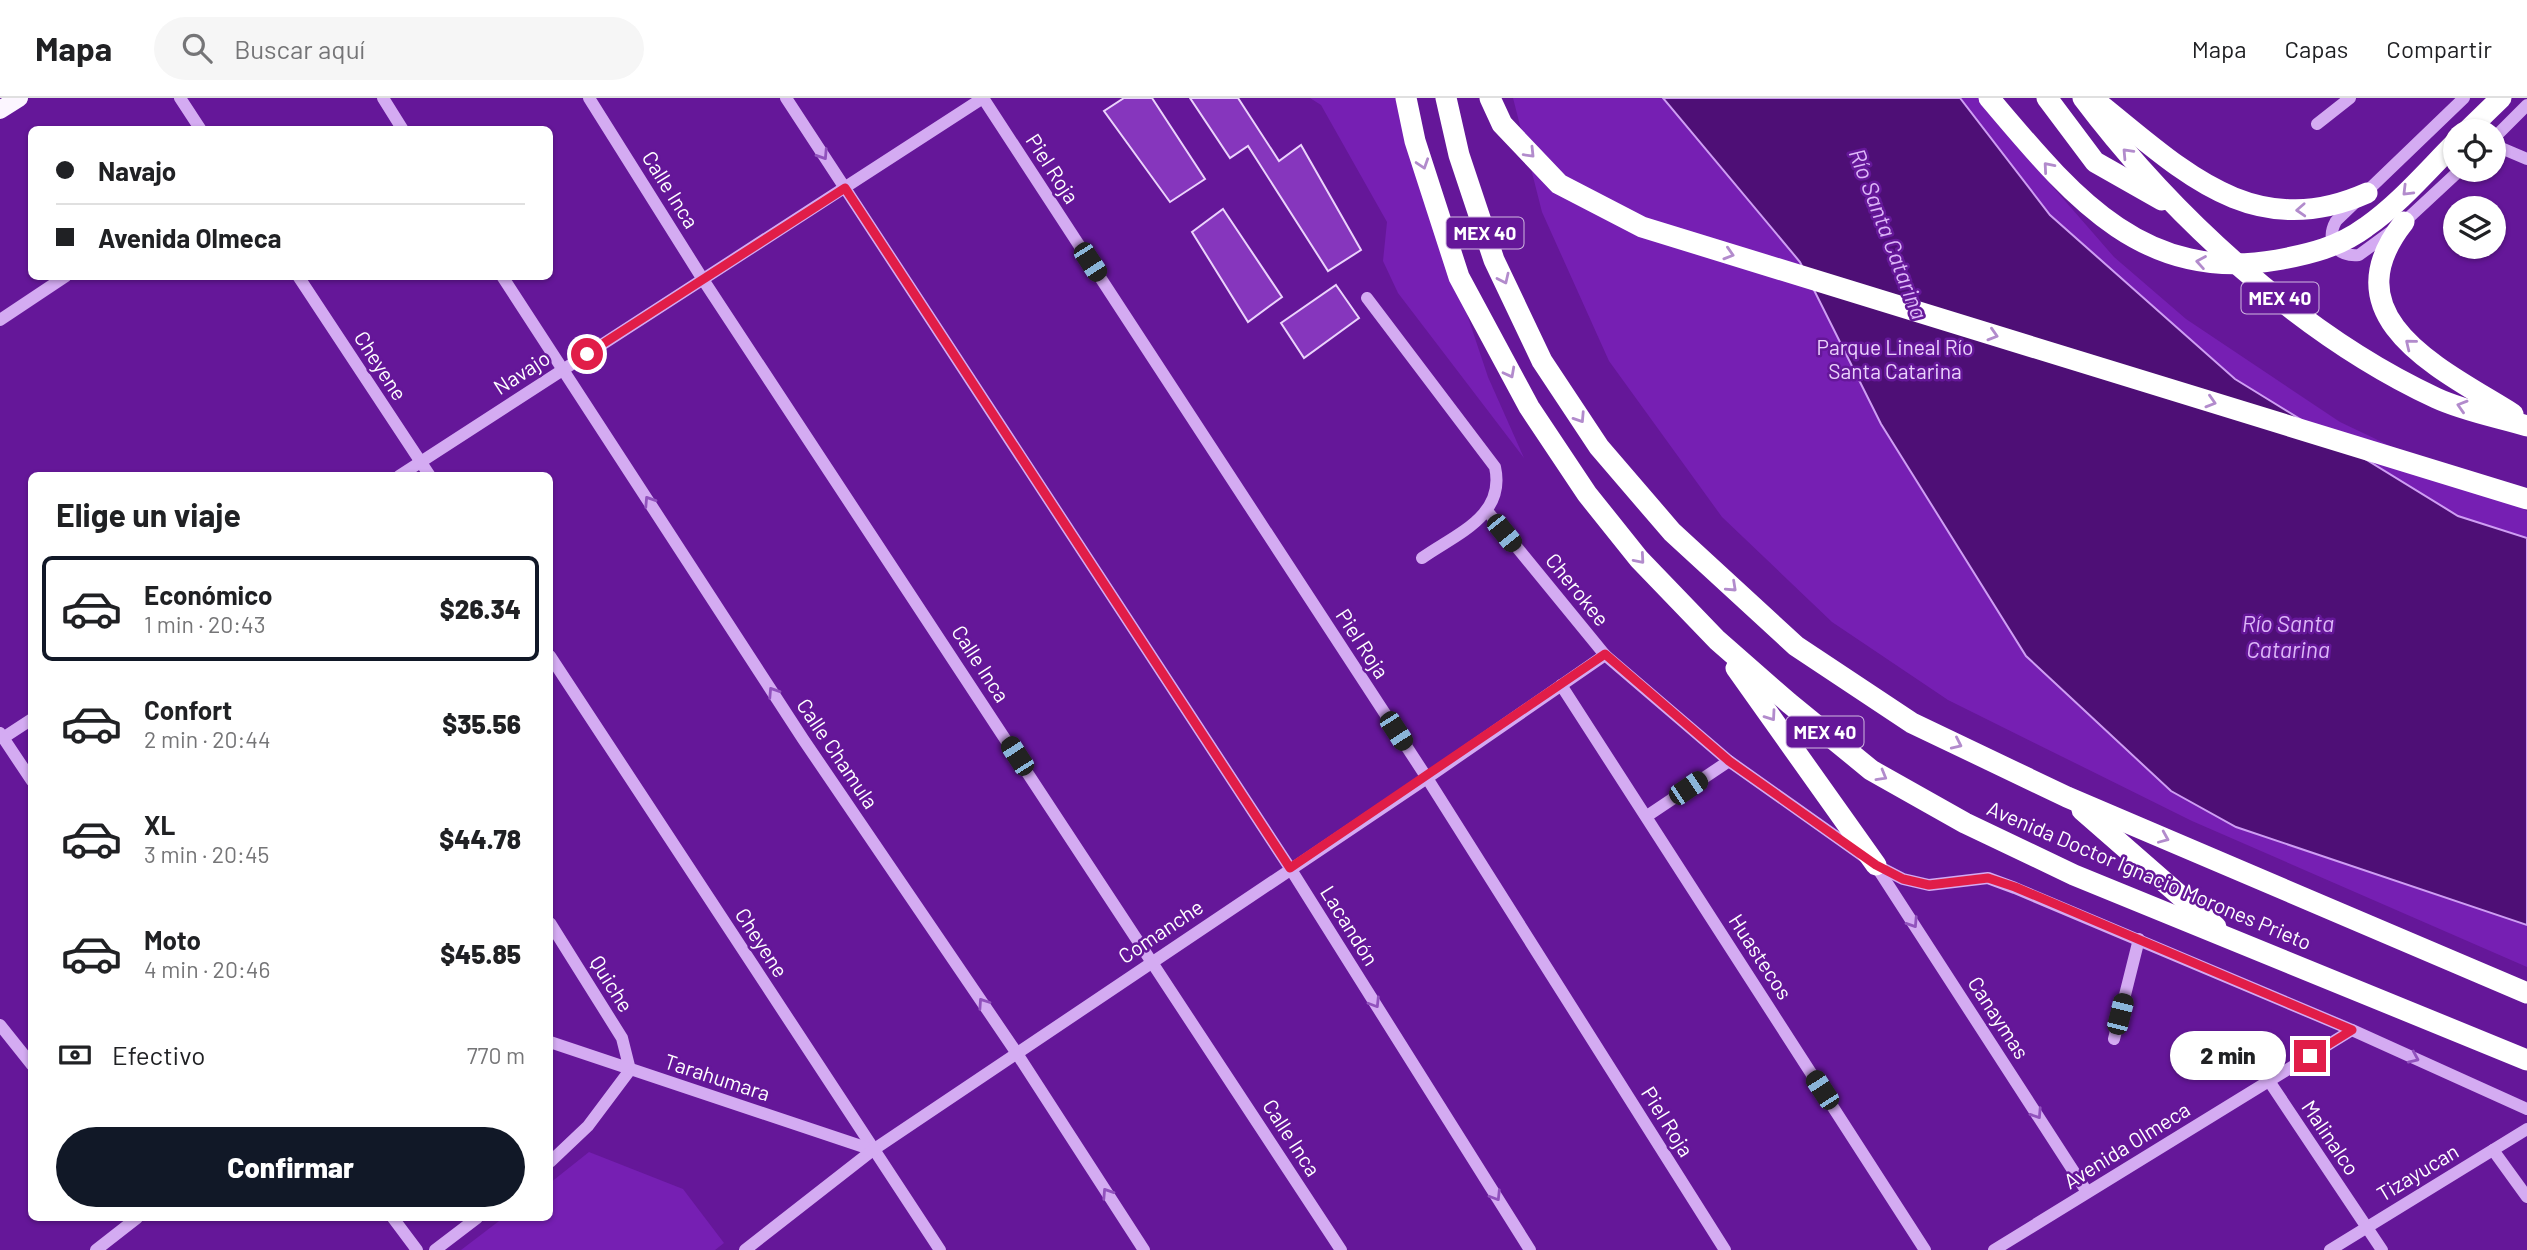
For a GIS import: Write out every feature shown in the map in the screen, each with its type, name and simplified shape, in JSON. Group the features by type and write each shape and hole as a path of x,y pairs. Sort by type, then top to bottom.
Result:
{"highway":[{"name":"Avenida Doctor Ignacio Morones Prieto","path":"1406,98 1415,141 1458,277 1529,407 1587,494 1639,559 1717,640 1871,770 1965,823 2074,875 2527,1060"},
{"name":"Avenida Doctor Ignacio Morones Prieto","path":"1446,98 1459,155 1494,260 1542,361 1599,447 1672,531 1796,646 1912,723 2067,797 2527,993"},
{"path":"1490,98 1502,124 1559,184 1642,227 2527,499"},
{"path":"1989,98 2063,184 2097,215 2124,233 2171,254 2217,265 2238,266 2296,257 2350,238 2386,212 2443,155"},
{"path":"2047,98 2095,162 2179,209"},
{"name":"MEX 40","path":"2083,98 2117,143 2179,209 2270,290 2353,350 2437,398 2527,425"},
{"path":"2091,98 2200,183 2244,203 2266,209 2307,210 2367,194"},
{"path":"2479,119 2501,98"},
{"path":"2404,222 2389,245 2381,271 2382,303 2390,324 2434,363 2527,425"},
{"path":"1717,640 1876,865"},
{"path":"2067,797 2229,938"}],"main road":[{"path":"0,110 19,98"}],"street":[{"path":"180,98 198,126"},
{"path":"383,98 401,126"},
{"name":"Calle Inca","path":"589,98 702,278 1341,1250"},
{"name":"Lacandón","path":"786,98 1290,868 1530,1250"},
{"name":"Navajo","path":"405,472 983,98"},
{"name":"Piel Roja","path":"983,98 1427,778 1725,1250"},
{"path":"2316,124 2350,98"},
{"path":"2447,182 2404,222 2359,256 2343,254 2337,249 2331,236 2336,221 2464,98"},
{"path":"2506,126 2527,105"},
{"path":"2506,150 2527,159"},
{"path":"0,320 60,280"},
{"name":"Cheyene","path":"301,280 427,472"},
{"name":"Calle Chamula","path":"505,280 803,739 1016,1052 1144,1250"},
{"path":"1367,298 1495,467 1499,486 1488,512 1422,558"},
{"name":"Cherokee","path":"1488,512 1605,654 1729,761 1876,865"},
{"name":"Comanche","path":"745,1250 873,1150 1427,778 1605,654"},
{"name":"Cheyene","path":"553,661 940,1250"},
{"name":"Huastecos","path":"1561,685 1925,1250"},
{"path":"28,721 2,735 28,774"},
{"path":"1647,816 1729,761"},
{"path":"1876,865 1903,879 1929,885 1988,878 2352,1030 2527,1108"},
{"name":"Canaymas","path":"1876,865 2087,1192"},
{"name":"Quiche","path":"553,928 622,1038 630,1070"},
{"path":"2114,1039 2138,939"},
{"path":"0,1025 28,1060"},
{"name":"Avenida Olmeca","path":"1994,1250 2352,1030"},
{"name":"Tarahumara","path":"553,1043 873,1150"},
{"path":"553,1159 588,1126 630,1070"},
{"name":"Malinalco","path":"2269,1082 2382,1250"},
{"name":"Tizayucan","path":"2330,1250 2527,1129"},
{"path":"2493,1150 2527,1197"},
{"path":"96,1250 134,1221"},
{"path":"395,1221 417,1250"},
{"path":"435,1250 473,1221"}],"green space":[{"path":"1310,98 1407,98 1425,189 1488,377 1524,458 1398,293 1383,261 1387,222 1321,105"},
{"name":"Río Santa Catarina","path":"1513,98 1983,98 2025,155 2114,257 2186,319 2340,422 2527,511 2527,967 2192,821 1948,700 1832,622 1722,517 1609,361 1542,212"},
{"path":"589,1152 683,1189 724,1243 715,1250 461,1250 499,1221 553,1221 553,1181"}],"water":[{"name":"Río Santa Catarina","path":"1663,98 1960,98 2050,215 2235,379 2458,516 2527,538 2527,925 2236,827 2171,791 2026,656 1881,424 1800,262"}],"building":[{"path":"1124,98 1152,98 1205,179 1170,202 1104,111"},
{"path":"1190,98 1238,98 1279,161 1301,145 1361,250 1328,271 1248,146 1230,158"},
{"path":"1223,209 1282,297 1248,322 1192,232"},
{"path":"1336,285 1359,318 1304,358 1281,323"}],"route":[{"path":"587,354 845,188 1290,868 1427,778 1605,654 1729,761 1876,865 1903,879 1929,885 1988,878 2015,887 2352,1030 2310,1056"}],"park label":[{"name":"Parque Lineal Río Santa Catarina","path":"1895,360"}]}
